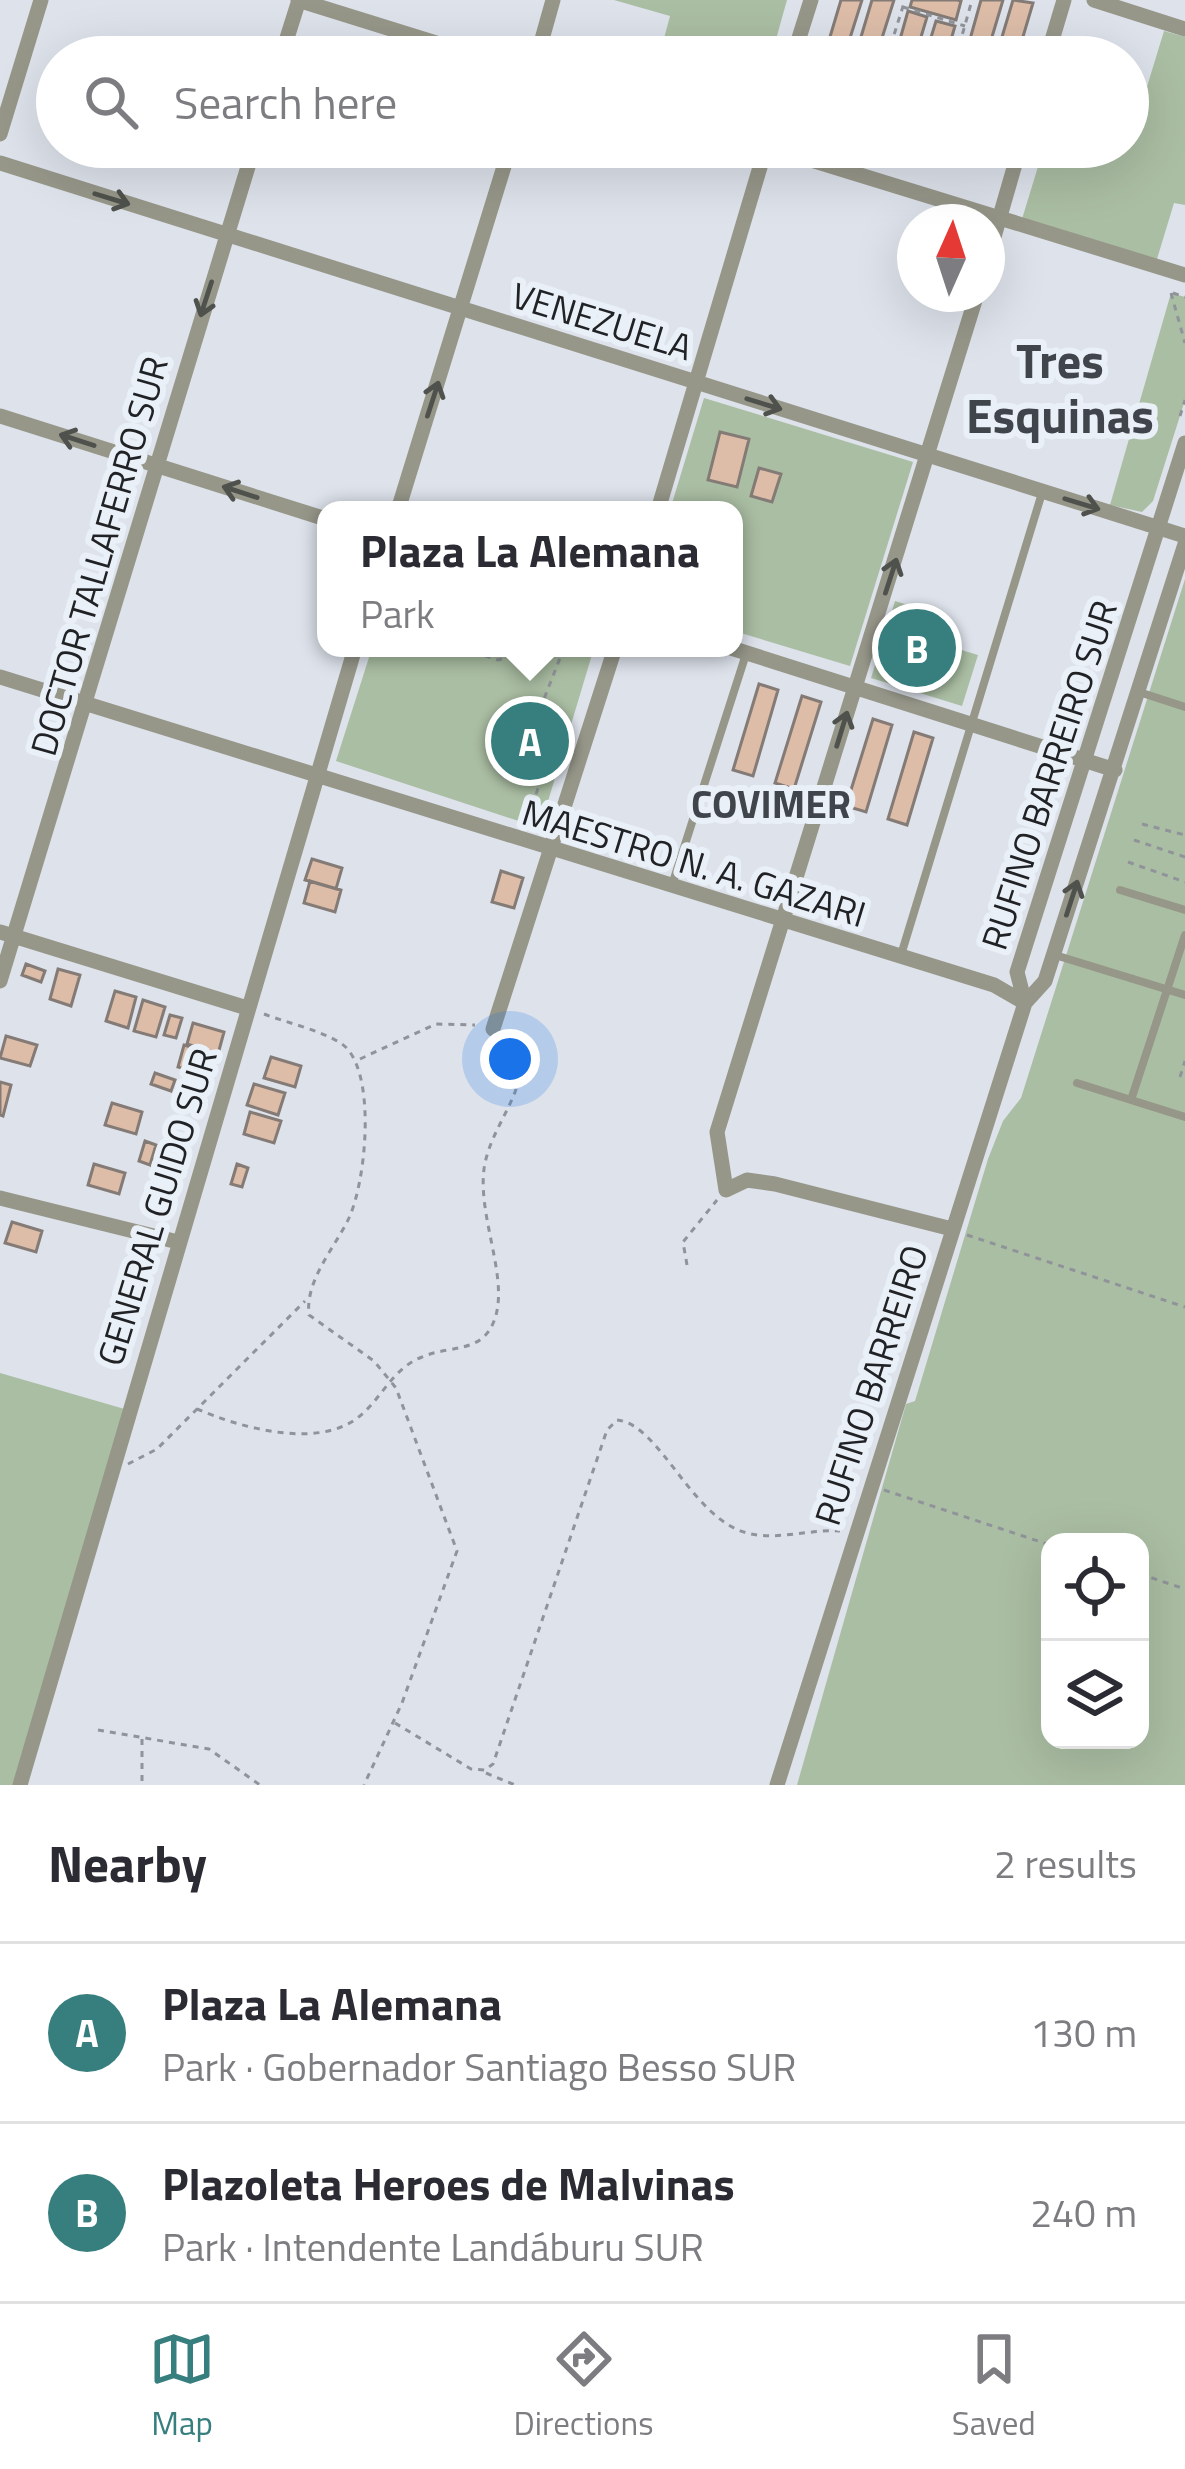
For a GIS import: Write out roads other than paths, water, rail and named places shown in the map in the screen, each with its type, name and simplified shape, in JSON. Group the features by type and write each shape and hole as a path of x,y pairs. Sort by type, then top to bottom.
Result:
{"street":[{"path":"0,134 41,0"},
{"path":"288,36 299,0 414,36"},
{"path":"543,36 554,0"},
{"path":"800,36 811,0"},
{"path":"1053,36 1064,0"},
{"path":"1094,0 1185,29"},
{"name":"VENEZUELA","path":"0,164 1185,540"},
{"name":"DOCTOR TALLAFERRO SUR","path":"0,981 7,935 88,705 153,464 248,168"},
{"path":"401,501 504,168"},
{"path":"661,501 761,168"},
{"path":"836,168 953,204"},
{"path":"1003,204 1014,168"},
{"path":"1005,220 1185,275"},
{"path":"959,1232 775,1184 747,1180 726,1190 718,1132 972,312"},
{"path":"0,416 317,516"},
{"name":"RUFINO BARREIRO SUR","path":"1025,1003 1017,972 1185,443"},
{"name":"RUFINO BARREIRO SUR","path":"1025,1003 1045,981 1054,955 1185,540"},
{"path":"743,651 1115,770"},
{"name":"GENERAL GUIDO SUR","path":"20,1785 352,657"},
{"path":"493,1029 612,657"},
{"name":"MAESTRO N. A. GAZARI","path":"0,677 994,985 1025,1003"},
{"path":"7,935 248,1008"},
{"name":"RUFINO BARREIRO","path":"777,1785 855,1535 959,1232 1025,1003"},
{"path":"0,1198 178,1242"}],"lane":[{"path":"900,958 1043,492"},
{"path":"672,887 737,657"},
{"path":"1139,692 1185,707"},
{"path":"1120,890 1185,910"},
{"path":"1131,1100 1185,935"},
{"path":"1054,955 1185,995"},
{"path":"1077,1083 1185,1117"}],"place":[{"name":"Plazoleta Heroes de Malvinas","path":"917,648"},
{"name":"Plaza La Alemana","path":"530,741"}],"district":[{"name":"Tres Esquinas","path":"1060,388"},
{"name":"COVIMER","path":"771,804"}]}
